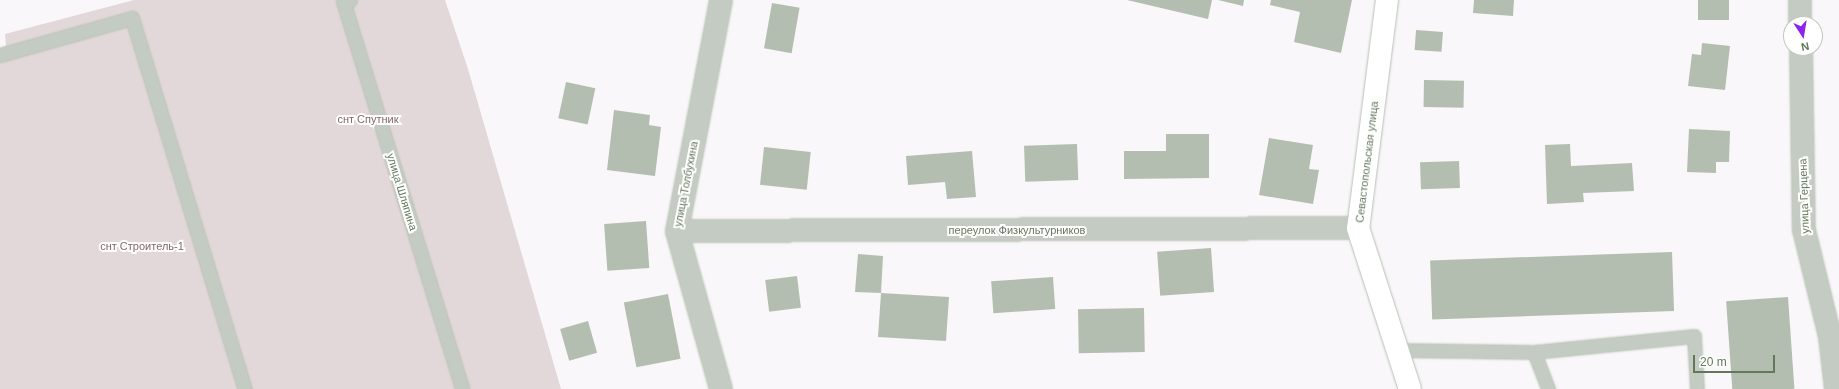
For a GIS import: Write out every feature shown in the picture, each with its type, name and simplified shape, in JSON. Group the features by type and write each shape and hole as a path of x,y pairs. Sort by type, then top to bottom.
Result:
{"street":[{"name":"улица Толбухина","path":"721,0 677,231 721,389"},
{"name":"Севастопольская улица","path":"1387,0 1358,228 1410,389"},
{"path":"1800,0 1800,16"},
{"name":"улица Герцена","path":"1801,56 1804,230 1835,336 1836,389"},
{"name":"переулок Физкультурников","path":"677,231 1358,228"}],"lane":[{"name":"улица Шляпина","path":"350,0 343,1 462,389"},
{"path":"0,55 132,18 245,389"},
{"path":"1398,350 1534,352 1694,336 1697,389"},
{"path":"1534,352 1548,389"}],"green space":[{"path":"134,0 445,0 468,69 561,389 0,389 0,48 6,46 5,34"}],"building":[{"path":"1127,0 1212,0 1208,19"},
{"path":"1218,0 1244,0 1243,6"},
{"path":"1271,0 1352,0 1341,53 1294,42 1300,12 1270,5"},
{"path":"1474,0 1514,0 1513,16 1473,13"},
{"path":"1698,0 1729,0 1729,20 1698,20"},
{"path":"772,3 800,8 792,53 764,48"},
{"path":"1416,30 1443,32 1442,52 1415,50"},
{"path":"1702,43 1730,46 1725,90 1688,86 1692,54 1701,55"},
{"path":"1424,80 1464,81 1464,108 1424,107"},
{"path":"566,82 595,88 588,124 558,118"},
{"path":"614,110 650,115 649,125 661,127 655,176 607,170"},
{"path":"1689,129 1730,131 1729,162 1716,162 1716,173 1687,172"},
{"path":"1166,134 1209,134 1209,178 1124,179 1124,151 1166,151"},
{"path":"1269,138 1313,145 1309,169 1319,170 1313,204 1259,195"},
{"path":"1077,144 1078,180 1025,182 1024,146"},
{"path":"1570,144 1571,166 1632,163 1634,191 1583,193 1584,202 1547,204 1545,145"},
{"path":"764,147 811,152 807,190 760,185"},
{"path":"972,151 976,197 947,199 945,182 908,185 906,156"},
{"path":"1459,161 1460,188 1421,189 1420,162"},
{"path":"646,221 649,268 607,271 604,224"},
{"path":"1211,248 1214,292 1160,296 1157,252"},
{"path":"1672,252 1674,311 1432,319 1430,260"},
{"path":"858,254 883,256 881,293 855,292"},
{"path":"797,276 801,308 769,312 765,280"},
{"path":"1053,277 1055,309 993,313 991,281"},
{"path":"881,293 949,297 946,341 878,337"},
{"path":"668,294 681,359 636,367 624,303"},
{"path":"1788,297 1794,389 1732,389 1726,301"},
{"path":"1144,308 1145,352 1079,353 1078,309"},
{"path":"588,321 597,353 569,361 560,329"}],"park label":[{"name":"снт Спутник","path":"368,119"},
{"name":"снт Строитель-1","path":"142,246"}]}
